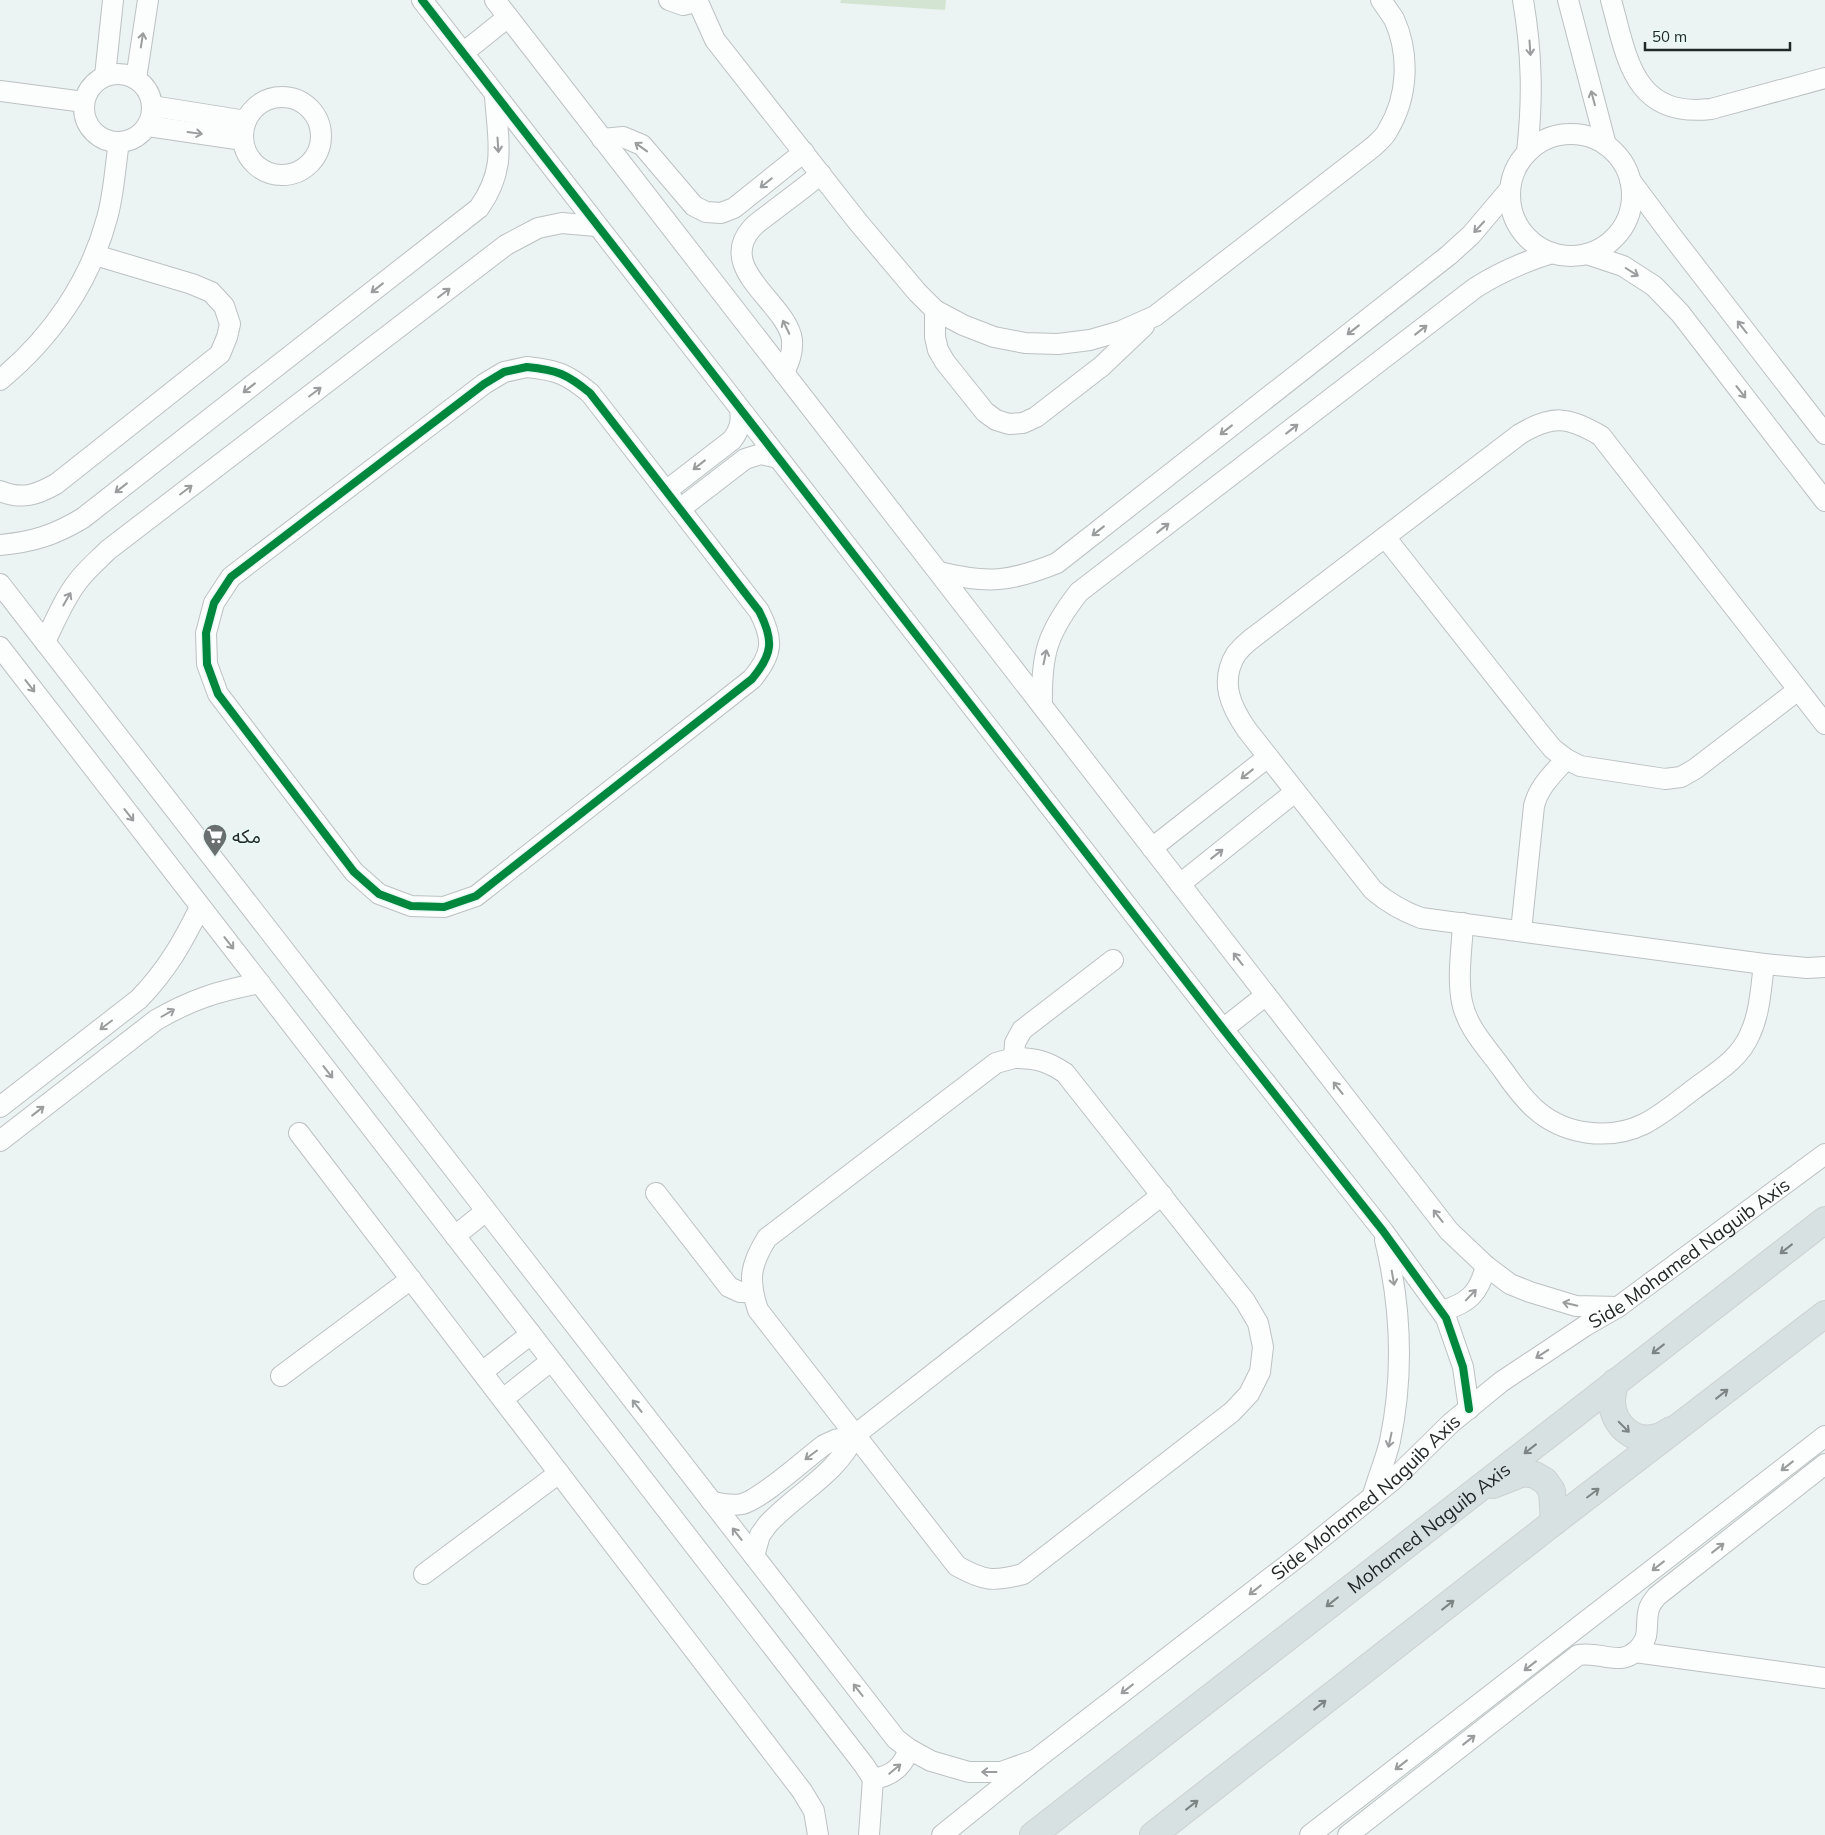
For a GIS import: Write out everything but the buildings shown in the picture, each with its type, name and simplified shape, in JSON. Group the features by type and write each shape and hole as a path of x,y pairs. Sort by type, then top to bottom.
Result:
{"main road":[{"name":"Mohamed Naguib Axis","path":"1033,1835 1825,1220"},
{"path":"1154,1835 1554,1522 1825,1314"},
{"path":"1615,1382 1612,1402 1616,1418 1626,1431 1640,1438 1657,1437 1687,1421"},
{"path":"1471,1494 1523,1473 1535,1475 1545,1481 1552,1491 1554,1522"}],"street":[{"path":"105,76 113,0"},
{"path":"136,79 148,0"},
{"path":"422,0 596,226 1383,1231 1446,1318 1463,1367 1469,1409"},
{"path":"495,0 1449,1231 1486,1266 1510,1284 1576,1306 1618,1307"},
{"path":"669,0 683,5 697,1 716,40 821,174 935,310 963,325 994,337 1026,343 1058,344 1090,340 1121,331 1155,316"},
{"path":"935,310 935,337 938,350 945,362 984,412 996,420 1009,424 1023,423 1036,417 1102,366 1155,316 1373,147 1388,132 1400,106 1405,76 1403,47 1394,19 1381,0"},
{"path":"1523,0 1532,76 1532,114 1528,152"},
{"path":"1568,0 1606,145"},
{"path":"1611,0 1629,65 1636,78 1651,94 1670,105 1690,110 1711,109 1825,78"},
{"path":"463,53 508,17"},
{"path":"116,74 136,79 148,91 152,106 152,116 148,126 130,140 119,142 105,139 92,130 85,117 84,102 88,91 105,76 116,74"},
{"path":"0,91 84,102"},
{"path":"0,545 22,543 43,538 83,518 479,208 489,193 496,176 499,158 495,96"},
{"path":"148,126 245,130 152,106"},
{"path":"1630,179 1632,198 1628,217 1619,234 1605,247 1587,254 1570,256 1552,254 1534,244 1520,228 1512,210 1510,189 1516,169 1528,152 1545,140 1565,134 1586,136 1606,145 1621,160 1630,179 1671,235 1825,434"},
{"path":"602,139 623,137 642,145 694,206 706,212 720,213 734,208 804,152"},
{"path":"0,380 32,352 61,316 95,255 108,216 119,142"},
{"path":"784,373 791,357 792,339 785,323 745,270 742,255 744,240 752,228 821,174"},
{"path":"938,572 968,580 999,580 1029,575 1057,563 1449,255 1478,227 1510,189"},
{"path":"45,642 66,599 78,581 108,550 506,245 538,228 562,223 596,226"},
{"path":"1042,705 1041,674 1048,644 1060,616 1079,592 1475,288 1516,265 1552,254"},
{"path":"1587,254 1623,266 1654,286 1680,313 1825,501"},
{"path":"0,491 13,496 36,495 56,484 220,354 227,338 230,324 224,306 211,292 192,284 95,255"},
{"path":"527,367 550,369 572,378 590,393 666,491 759,611 767,627 769,646 764,664 746,685 476,896 444,907 411,906 379,894 354,872 218,694 207,664 206,633 214,603 232,576 484,384 504,372 527,367"},
{"path":"666,491 732,440 740,426 740,409"},
{"path":"1825,724 1601,436 1582,424 1560,420 1539,423 1520,434 1250,640 1236,654 1228,673 1228,694 1234,712 1372,890 1404,912 1421,918 1764,964 1807,968 1825,966"},
{"path":"680,509 745,459 761,454 778,458"},
{"path":"1385,537 1543,737 1566,759 1580,766 1666,779 1681,776 1695,769 1798,690"},
{"path":"0,584 896,1739 908,1749 931,1761 969,1772 1001,1772 1035,1760"},
{"path":"0,647 858,1758 872,1778 869,1835"},
{"path":"1152,848 1268,757"},
{"path":"1521,931 1535,800 1542,786 1566,759"},
{"path":"1180,884 1296,792"},
{"path":"0,1107 139,999 158,980 174,958 200,907"},
{"path":"1462,923 1460,989 1462,1004 1474,1031 1515,1087 1534,1108 1554,1122 1575,1130 1598,1134 1622,1132 1644,1124 1726,1065 1740,1051 1750,1035 1756,1018 1764,964"},
{"path":"1014,1058 1015,1043 1022,1030 1113,960"},
{"path":"0,1141 156,1020 204,996 260,983"},
{"path":"1223,1029 1266,995"},
{"path":"1014,1058 1032,1058 1050,1063 1066,1073 1245,1301 1258,1323 1263,1347 1260,1372 1249,1394 1232,1412 1023,1574 1000,1580 978,1577 957,1566 758,1310 752,1292 752,1273 757,1254 767,1238 996,1063 1014,1058"},
{"path":"299,1133 802,1791 814,1811 818,1835"},
{"name":"Side Mohamed Naguib Axis","path":"942,1835 1035,1760 1304,1552 1393,1480 1451,1423 1512,1373 1618,1307 1825,1154"},
{"path":"656,1193 729,1287 740,1292 752,1292"},
{"path":"754,1556 760,1535 768,1524 835,1465 843,1456 855,1435 1162,1195"},
{"path":"455,1236 486,1211"},
{"path":"1373,1495 1390,1441 1395,1411 1399,1358 1395,1290 1383,1231"},
{"path":"1442,1311 1458,1306 1472,1296 1482,1282 1486,1266"},
{"path":"281,1376 412,1279"},
{"path":"482,1372 531,1334"},
{"path":"503,1399 551,1361"},
{"path":"711,1501 732,1505 751,1500 824,1445 834,1440 855,1435"},
{"path":"1310,1835 1825,1436"},
{"path":"1646,1618 1650,1606 1658,1596 1825,1464"},
{"path":"424,1574 559,1473"},
{"path":"1583,1625 1586,1643 1599,1654 1611,1658 1623,1658 1635,1652 1641,1646 1646,1636 1644,1609 1639,1601 1631,1596 1622,1595"},
{"path":"1635,1652 1825,1678"},
{"path":"1348,1835 1578,1655 1599,1654"},
{"path":"872,1778 889,1775 896,1770 906,1757 908,1749"}],"green space":[{"path":"841,0 946,0 945,10 840,3"}],"cycle path":[{"path":"422,0 1223,1029 1383,1231 1446,1318 1463,1367 1469,1409"},
{"path":"527,367 561,374 575,381 590,393 759,611 767,630 769,646 764,662 752,679 476,896 444,907 411,906 379,894 354,872 218,694 207,664 206,633 214,603 231,577 484,384 504,372 527,367"}],"place":[{"name":"مكه","path":"215,857"}]}
